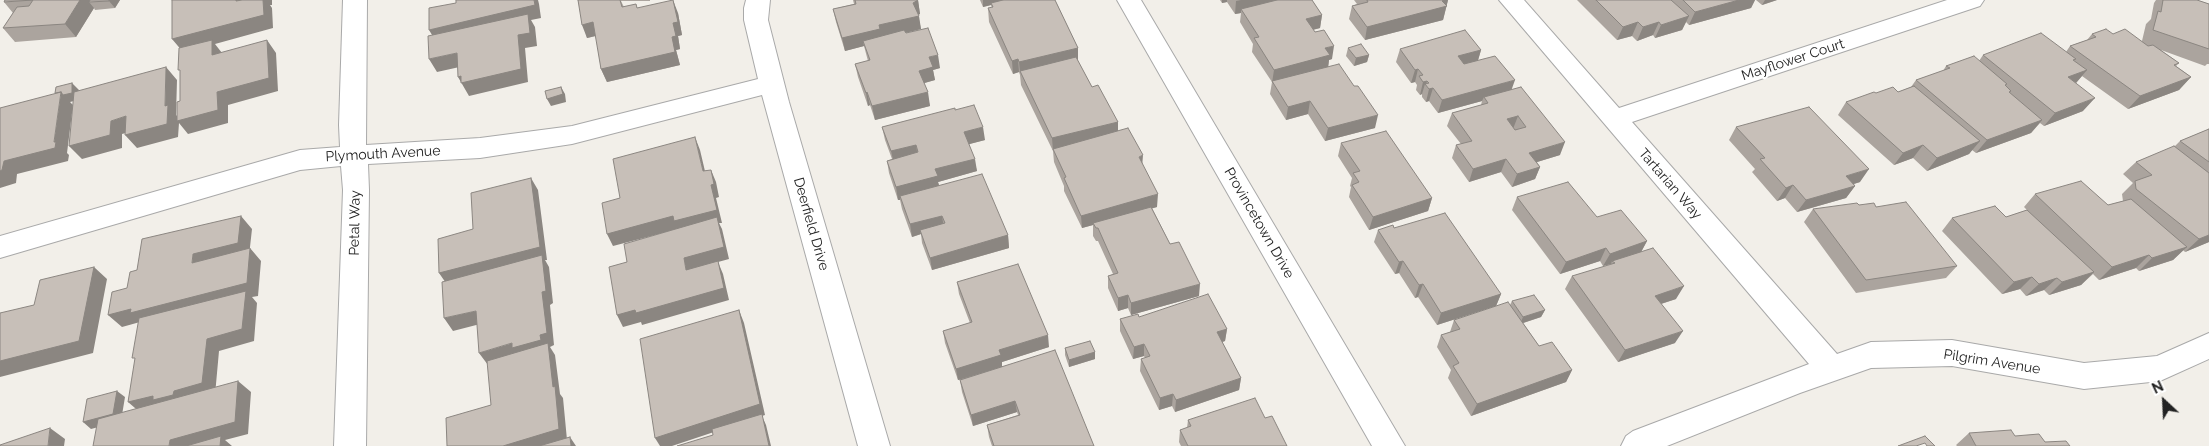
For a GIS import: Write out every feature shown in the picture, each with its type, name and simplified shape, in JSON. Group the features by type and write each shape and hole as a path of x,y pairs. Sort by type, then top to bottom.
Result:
{"street":[{"name":"Petal Way","path":"350,446 356,190 352,126 355,0"},
{"name":"Deerfield Drive","path":"758,0 756,20 772,84 874,446"},
{"name":"Provincetown Drive","path":"1129,0 1389,446"},
{"name":"Tartarian Way","path":"1510,0 1830,368"},
{"name":"Mayflower Court","path":"1614,119 1972,0"},
{"name":"Plymouth Avenue","path":"0,247 305,159 480,148 572,135 772,84"},
{"name":"Pilgrim Avenue","path":"1637,446 1830,368 1871,355 1952,353 2084,376 2160,368 2209,345"}],"building":[{"path":"5,0 33,0 4,2"},
{"path":"33,0 80,0 65,24 3,28 17,7 29,6"},
{"path":"90,0 109,0 109,1 89,2"},
{"path":"172,0 263,0 264,15 172,39"},
{"path":"456,0 534,0 535,5 429,30 429,8 456,3"},
{"path":"578,0 620,0 622,7 636,4 637,8 673,0 678,22 673,23 676,36 672,37 675,52 601,69 593,22 582,25"},
{"path":"855,0 918,0 913,3 919,16 879,25 880,29 842,38 833,9 856,4"},
{"path":"1003,0 1055,0 1078,48 1019,62 1018,59 1012,61 988,8 993,7 991,3"},
{"path":"1277,0 1312,0 1322,15 1306,19 1315,32 1324,30 1334,46 1325,48 1330,55 1274,70 1254,38 1259,37 1241,9"},
{"path":"1367,0 1444,0 1442,1 1447,6 1367,27 1352,6 1368,2"},
{"path":"1596,0 1671,0 1689,16 1661,25 1659,22 1643,27 1638,22 1623,27"},
{"path":"1683,0 1739,0 1695,12"},
{"path":"2163,0 2197,0 2209,4 2209,49 2153,30 2158,11 2161,12"},
{"path":"528,14 530,33 518,35 521,69 461,83 461,76 458,77 457,53 429,59 428,36"},
{"path":"928,28 938,55 929,57 933,67 919,71 928,92 872,106 855,64 870,60 863,41 904,30 906,33"},
{"path":"2106,29 2113,34 2125,29 2148,46 2153,45 2179,63 2174,65 2191,77 2140,96 2070,46 2096,37 2092,34"},
{"path":"1465,30 1481,50 1458,56 1464,64 1495,56 1515,80 1442,100 1433,88 1429,89 1425,84 1429,83 1427,81 1423,82 1419,76 1423,75 1418,69 1415,70 1400,49"},
{"path":"2041,33 2076,59 2073,60 2087,70 2068,77 2095,98 2055,113 1983,55"},
{"path":"212,40 212,55 267,40 269,78 217,92 218,110 177,121 177,102 180,101 179,48"},
{"path":"1361,44 1369,55 1356,58 1348,48"},
{"path":"1974,56 2007,84 2005,85 2011,91 2009,92 2042,120 1987,140 1916,80 1950,68 1946,66"},
{"path":"1076,57 1092,87 1098,85 1118,122 1052,138 1020,71"},
{"path":"1339,64 1354,86 1358,86 1378,115 1328,128 1310,101 1288,107 1272,81"},
{"path":"166,67 165,106 168,105 167,124 125,135 126,116 111,121 110,135 69,146 74,92"},
{"path":"72,83 72,93 63,95 61,92 55,93 56,87"},
{"path":"1914,86 1980,141 1937,158 1923,145 1903,153 1846,102 1893,87 1898,92"},
{"path":"561,87 563,94 547,99 545,91"},
{"path":"1521,87 1565,142 1529,153 1540,167 1517,174 1506,159 1473,169 1456,145 1472,141 1452,113 1488,103 1484,97","holes":["1518,116 1526,127 1515,130 1507,119"]},
{"path":"61,92 54,142 56,142 55,148 4,161 0,171 0,108"},
{"path":"974,105 983,127 964,132 975,159 935,169 938,176 896,187 887,161 918,152 916,145 891,151 882,127 955,108 955,110"},
{"path":"1809,107 1869,169 1846,176 1855,186 1806,200 1793,185 1786,188 1760,159 1765,158 1736,127"},
{"path":"1128,128 1143,155 1139,157 1158,194 1081,216 1053,149"},
{"path":"2209,129 2209,162 2180,141"},
{"path":"1386,131 1432,198 1373,217 1352,185 1359,182 1353,173 1360,171 1341,143"},
{"path":"695,137 703,171 711,170 714,184 711,185 717,210 674,221 673,216 607,234 602,203 620,198 613,159"},
{"path":"2174,146 2209,173 2209,235 2199,239 2136,189 2135,181 2152,175 2136,162"},
{"path":"982,174 1008,235 930,258 920,230 945,223 942,216 910,224 900,196"},
{"path":"531,178 540,247 439,273 438,239 473,229 471,193"},
{"path":"2081,181 2108,205 2131,199 2187,247 2152,258 2149,255 2112,267 2035,194"},
{"path":"1568,182 1597,217 1621,210 1647,241 1610,254 1606,248 1566,262 1517,197"},
{"path":"1906,202 1957,266 1866,280 1813,209 1857,203 1859,205 1874,203 1876,207"},
{"path":"1995,206 2006,217 2027,210 2094,272 2062,282 2057,278 2039,284 2032,277 2014,282 1952,218"},
{"path":"1151,207 1170,244 1179,242 1200,284 1131,303 1128,295 1118,298 1108,276 1118,273 1098,228 1093,223"},
{"path":"1445,213 1501,294 1441,313 1423,284 1419,285 1403,261 1399,262 1378,230 1393,225 1394,228"},
{"path":"241,216 238,243 193,254 192,263 250,248 247,283 130,313 131,309 108,315 112,292 127,288 130,272 137,270 142,239"},
{"path":"717,217 724,247 684,258 686,270 718,261 724,288 636,313 635,310 617,315 609,267 627,262 624,244"},
{"path":"1653,248 1684,286 1655,296 1683,331 1625,350 1572,276 1615,263 1612,261"},
{"path":"542,255 546,291 542,292 547,333 540,335 541,340 512,348 512,343 479,353 476,311 444,318 442,282"},
{"path":"1018,264 1048,335 999,350 1001,355 956,369 943,331 972,322 957,282"},
{"path":"94,267 79,341 0,361 0,313 34,305 40,280"},
{"path":"246,291 242,329 207,339 202,383 174,391 173,395 153,400 153,396 128,402 135,358 132,358 139,318"},
{"path":"1208,294 1227,329 1217,332 1241,378 1176,400 1173,394 1160,398 1141,359 1150,356 1144,344 1134,347 1120,319 1138,314 1139,317"},
{"path":"1534,295 1545,310 1523,317 1512,301"},
{"path":"1508,302 1539,346 1552,342 1572,370 1477,404 1453,366 1459,363 1441,335 1460,329 1454,320"},
{"path":"739,310 760,404 655,438 640,339"},
{"path":"1090,341 1095,352 1069,360 1065,348"},
{"path":"548,343 559,429 503,446 447,446 446,418 491,405 487,361"},
{"path":"1055,350 1094,446 994,446 987,425 1020,415 1015,401 971,415 960,380"},
{"path":"238,381 235,422 170,440 169,446 93,446 98,419"},
{"path":"117,391 113,414 83,422 87,399"},
{"path":"1255,398 1265,418 1272,416 1287,446 1188,446 1180,430 1191,426 1188,420"},
{"path":"762,414 769,446 677,446 713,435 712,429"},
{"path":"50,428 48,446 0,446 0,445"},
{"path":"2011,430 2015,436 2039,434 2045,442 2066,441 2070,446 1976,446 1969,433"},
{"path":"221,436 220,446 186,446"},
{"path":"1925,436 1935,446 1927,446 1925,443 1916,446 1898,446"},
{"path":"570,437 571,446 539,446"}]}
